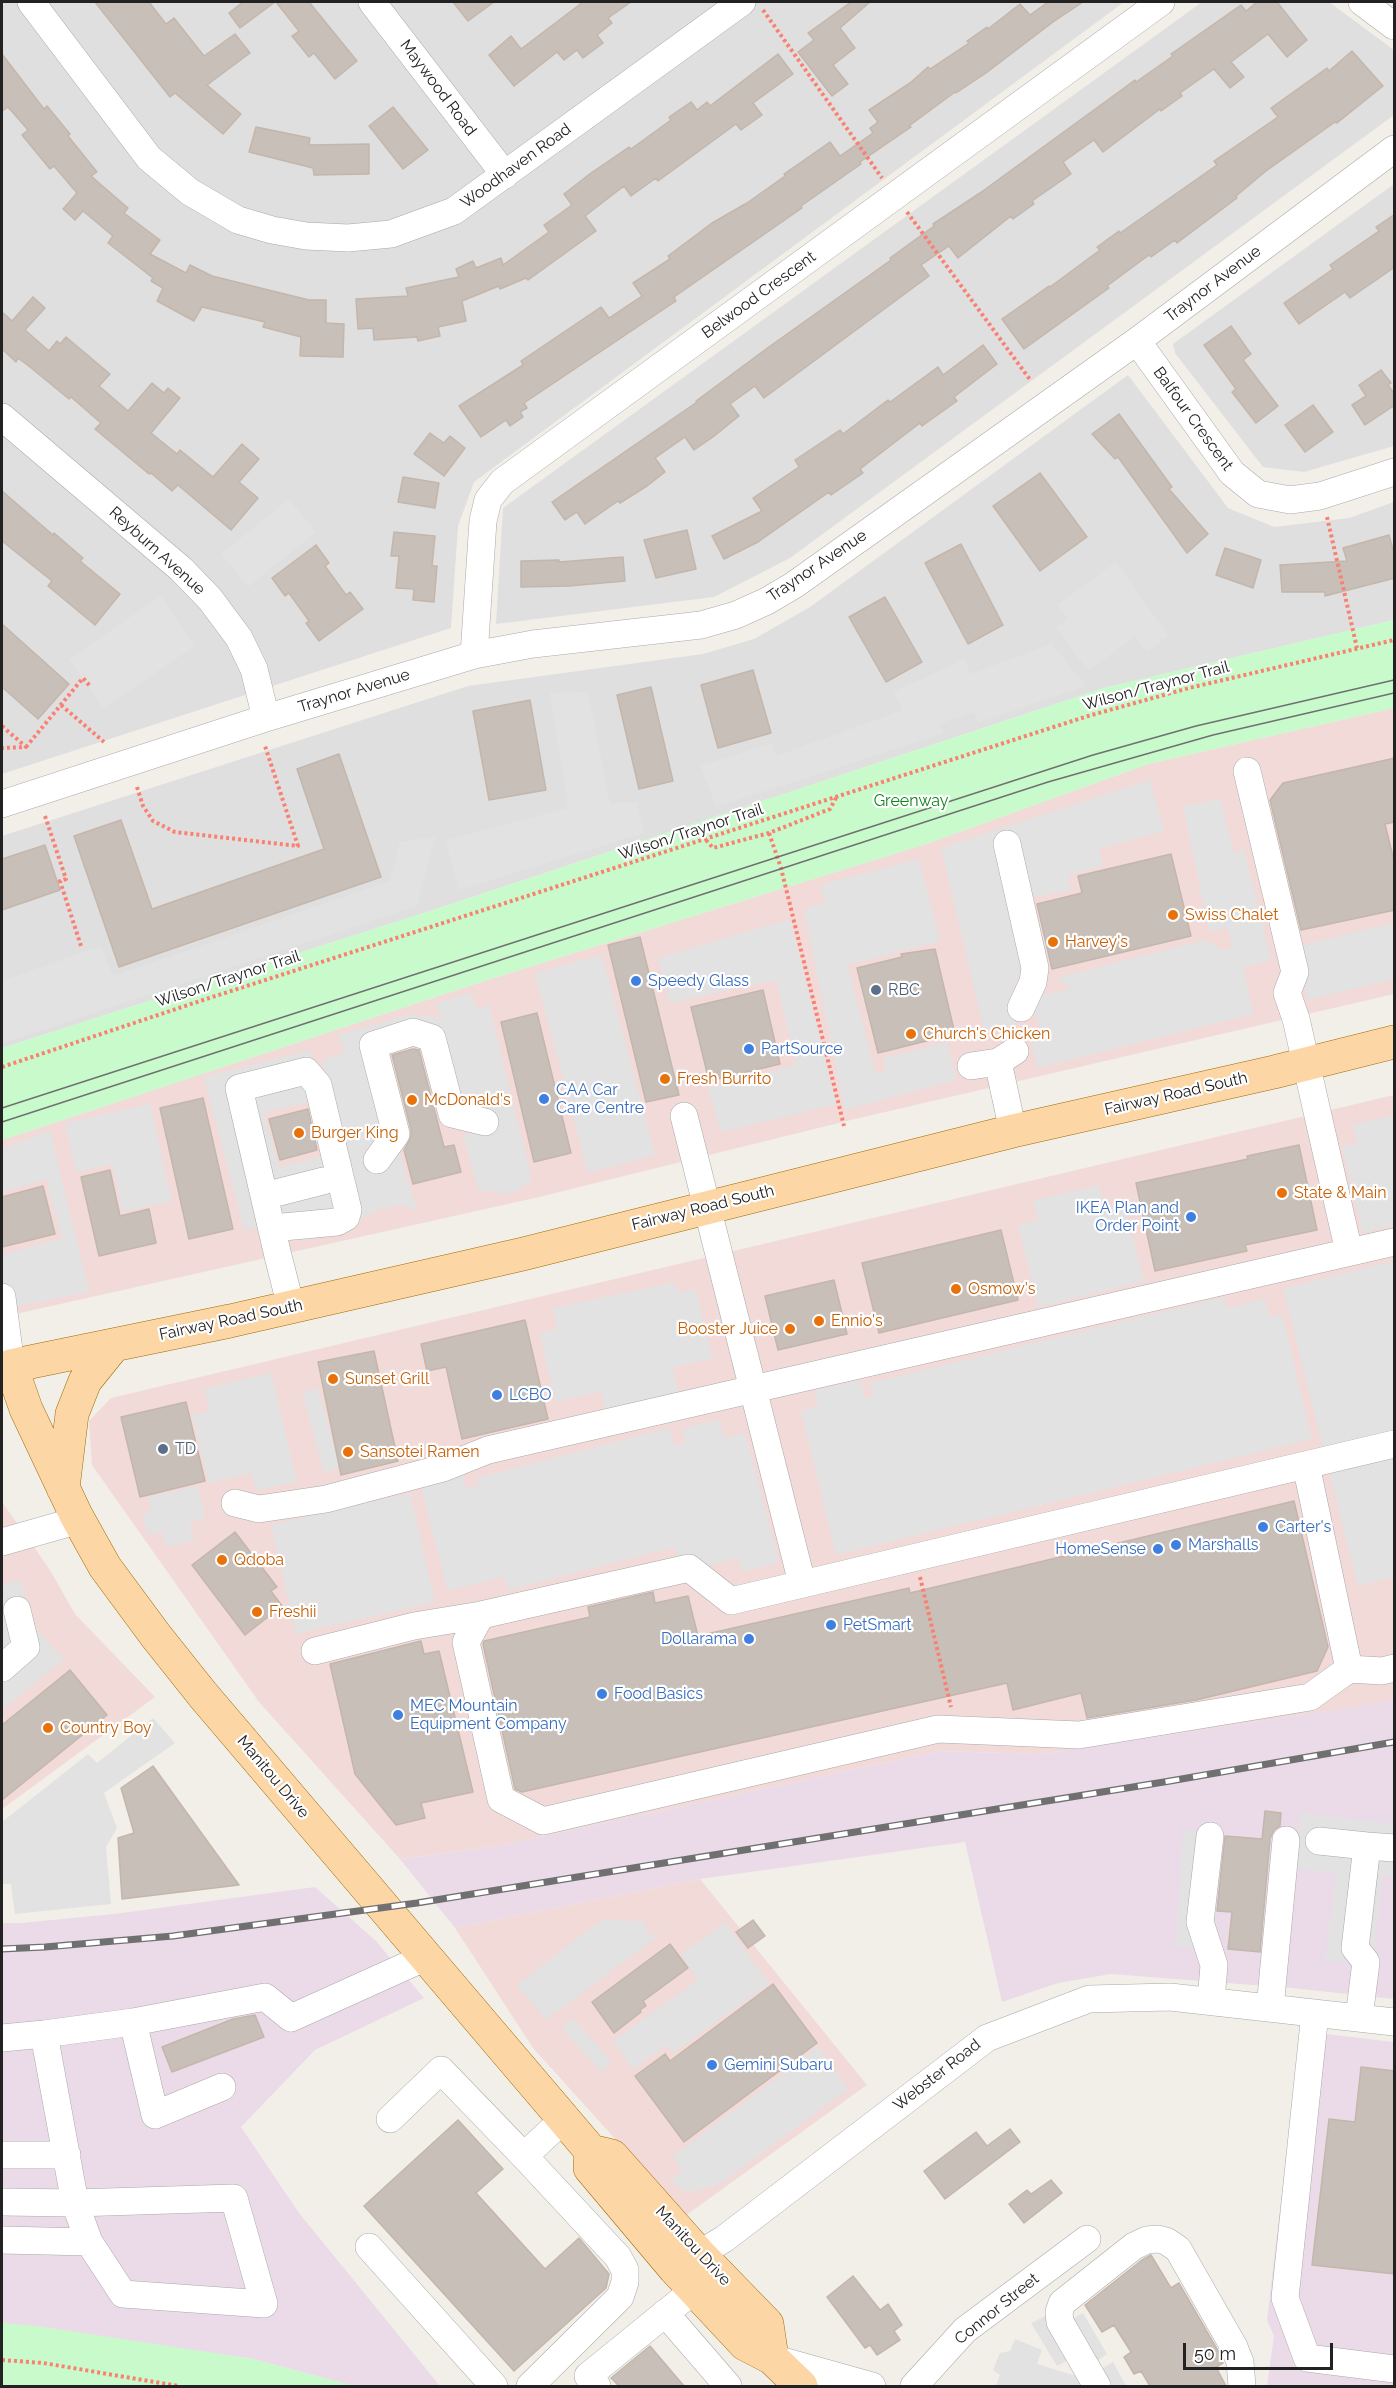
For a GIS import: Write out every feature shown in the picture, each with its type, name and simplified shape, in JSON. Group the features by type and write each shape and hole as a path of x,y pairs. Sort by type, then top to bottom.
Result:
{"main road":[{"name":"Fairway Road South","path":"4,1367 291,1307 523,1254 1013,1131 1395,1042"},
{"path":"63,1490 72,1414 85,1381 114,1345"},
{"name":"Manitou Drive","path":"4,1367 63,1490 105,1567 156,1636 203,1695 591,2151 612,2156 699,2254 767,2324 772,2358"},
{"name":"Manitou Drive","path":"591,2151 590,2168 694,2290 746,2344 772,2358 801,2386"}],"street":[{"name":"Woodhaven Road","path":"31,2 149,158 190,192 238,220 272,230 306,236 348,238 391,234 454,210 740,4"},
{"name":"Maywood Road","path":"372,2 505,175"},
{"name":"Belwood Crescent","path":"474,655 483,521 488,500 502,482 1161,2"},
{"path":"1362,2 1395,26"},
{"name":"Traynor Avenue","path":"2,804 266,718 474,655 533,644 701,625 736,615 767,601 794,585 1137,340 1395,149"},
{"name":"Balfour Crescent","path":"1137,340 1232,473 1258,494 1290,500 1320,496 1395,472"},
{"name":"Reyburn Avenue","path":"2,417 181,569 210,599 239,638 254,669 266,718"},
{"path":"1246,771 1295,972 1287,993 1296,1019 1349,1252"},
{"path":"1007,844 1035,968 1033,982 1021,1008"},
{"path":"377,1160 396,1134 373,1045 413,1032 432,1038 452,1114 485,1122"},
{"path":"971,1066 1006,1057 1013,1131"},
{"path":"272,1228 337,1222 346,1218 348,1210 318,1085 306,1071 239,1088 264,1196 291,1307"},
{"path":"684,1116 802,1583"},
{"path":"264,1196 323,1180"},
{"path":"236,1503 260,1509 326,1499 443,1468 488,1450 1395,1242"},
{"path":"2,1297 4,1367"},
{"path":"315,1651 414,1626 481,1615 688,1568 731,1601 1395,1444"},
{"path":"1306,1465 1349,1669"},
{"path":"2,1542 79,1520"},
{"path":"2,1668 26,1647 17,1610"},
{"path":"481,1615 466,1642 501,1799 543,1821 938,1729 1078,1735 1310,1697 1349,1669 1382,1671 1395,1668"},
{"path":"1210,1836 1200,1922 1214,1965 1211,2001"},
{"path":"1270,2008 1286,1840"},
{"path":"1319,1841 1395,1848"},
{"path":"1359,2018 1366,1962 1355,1948 1367,1846"},
{"path":"2,2038 133,2022 265,1997 291,2018 426,1957"},
{"name":"Webster Road","path":"699,2254 724,2239 987,2038 1089,1999 1170,1997 1395,2022"},
{"path":"1315,2013 1285,2298 1307,2358 1395,2369"},
{"path":"133,2022 155,2115 222,2087"},
{"path":"2,2202 75,2203 234,2198 264,2304 123,2294 89,2242 75,2203 44,2034"},
{"path":"390,2119 441,2070 613,2252 625,2270 625,2282 620,2297 530,2386"},
{"path":"524,2156 564,2119"},
{"path":"2,2156 67,2155"},
{"path":"613,2252 641,2229"},
{"name":"Connor Street","path":"914,2386 965,2330 1087,2239"},
{"path":"2,2240 89,2242"},
{"path":"1097,2386 1060,2322 1059,2312 1062,2303 1134,2246 1147,2240 1166,2241 1178,2249 1234,2347 1243,2376 1242,2386"},
{"path":"369,2247 494,2386"},
{"path":"597,2386 588,2376 694,2290"},
{"path":"666,2313 728,2386"},
{"path":"772,2358 872,2386"}],"path":[{"path":"740,4 883,178"},
{"path":"902,206 1031,381"},
{"path":"1326,515 1357,648"},
{"name":"Wilson/Traynor Trail","path":"2,1067 203,1000 1089,716 1189,688 1395,640"},
{"path":"2,748 26,747 83,678 90,686"},
{"path":"61,705 104,742"},
{"path":"2,726 26,747"},
{"path":"137,787 143,806 153,821 175,832 297,846 265,746"},
{"path":"706,840 713,848 769,833 830,809 837,798"},
{"path":"45,816 66,879 60,881 81,946"},
{"path":"769,833 782,872 844,1126"},
{"path":"915,1556 957,1730"},
{"path":"2,2360 42,2363 179,2386"}],"shaded area":[{"path":"3,2 1124,2 474,482 458,526 451,628 2,774"},
{"path":"1202,2 1329,2 1394,50 1394,115 790,558 714,597 496,624 503,508"},
{"path":"1394,184 1394,446 1304,472 1263,467 1175,353 1173,344"},
{"path":"1128,375 1228,508 1274,527 1349,518 1394,502 1394,620 1104,688 427,912 2,1048 2,836 468,686 703,654 754,639 810,607"},
{"path":"289,499 316,532 248,587 221,554"},
{"path":"1116,562 1169,636 1147,652 1135,637 1088,671 1056,628 1068,619 1057,605"},
{"path":"161,596 195,646 103,708 69,659"},
{"path":"1052,644 1086,686 978,723 974,712 939,724 944,733 716,807 700,766 772,743 776,756 903,710 893,692 965,659 970,674"},
{"path":"588,692 610,804 637,802 644,833 459,890 445,840 568,808 550,693"},
{"path":"1394,708 1394,994 855,1119 539,1197 2,1317 2,1140 484,981 929,843 1148,764"},
{"path":"1150,780 1164,831 1099,849 1103,866 1068,875 1071,890 1034,897 1023,854 1028,984 1012,987 1019,1023 984,1030 941,848"},
{"path":"1220,799 1234,853 1244,849 1271,960 1243,967 1253,1014 1038,1068 1030,1035 1042,1034 1030,998 1071,989 1056,978 1206,940 1225,951 1232,947 1228,928 1209,931 1183,807"},
{"path":"435,837 417,906 2,1043 2,981 101,946 113,976 390,881 400,842"},
{"path":"919,859 940,941 848,965 875,1073 885,1071 884,1058 947,1042 956,1080 845,1110 804,909 825,903 820,885"},
{"path":"790,919 837,1104 721,1132 708,1089 796,1065 776,980 670,1003 658,958"},
{"path":"1394,923 1394,979 1308,1000 1295,947"},
{"path":"602,955 655,1155 588,1173 535,973"},
{"path":"470,993 478,1009 489,1004 532,1181 512,1194 478,1190 463,1134 479,1134 469,1104 458,1101 441,1039 406,1028 360,1041 386,1150 400,1154 417,1211 402,1205 379,1209 361,1219 322,1060 345,1052 338,1035 411,1014 442,1018 435,1004"},
{"path":"310,1050 322,1098 264,1113 279,1167 328,1155 341,1205 244,1230 204,1077"},
{"path":"1394,1095 1394,1699 1375,1704 1041,1754 939,1751 498,1846 400,1859 259,1702 92,1465 89,1421 111,1398"},
{"path":"150,1104 172,1201 123,1212 112,1164 76,1172 65,1123"},
{"path":"1394,1115 1394,1225 1363,1233 1342,1147 1357,1143 1353,1125"},
{"path":"50,1130 89,1292 2,1309 2,1255 62,1238 46,1179 2,1192 2,1149"},
{"path":"1099,1185 1105,1207 1124,1202 1144,1281 1038,1307 1018,1225 1038,1220 1033,1201"},
{"path":"1394,1261 1394,1577 1358,1586 1283,1289"},
{"path":"675,1282 678,1293 696,1289 712,1359 673,1367 678,1393 605,1409 601,1392 555,1402 540,1333 557,1329 553,1308"},
{"path":"1224,1297 1227,1308 1265,1299 1269,1317 1282,1314 1312,1439 836,1555 801,1411 818,1407 814,1391 860,1380 865,1398 874,1396 870,1383"},
{"path":"271,1373 297,1481 256,1491 252,1473 209,1483 192,1415 210,1411 204,1389"},
{"path":"318,1388 340,1468 324,1473 302,1392"},
{"path":"719,1419 724,1438 745,1433 779,1562 742,1572 738,1558 682,1572 675,1547 508,1590 504,1576 448,1591 421,1487 463,1476 466,1488 479,1485 477,1478 669,1428 675,1446 686,1443 682,1429"},
{"path":"198,1486 205,1518 190,1522 194,1541 166,1547 162,1532 147,1535 143,1514 151,1512 148,1497"},
{"path":"410,1493 435,1602 296,1634 271,1525"},
{"path":"2,1502 50,1570 75,1614 155,1697 2,1809"},
{"path":"20,1580 33,1625 64,1659 2,1710 2,1584"},
{"path":"1394,1699 1394,1999 1291,1988 1111,1974 1058,1983 1002,2002 965,1842 700,1879 455,1928 400,1859 498,1846 939,1751 1041,1754 1374,1704"},
{"path":"153,1718 175,1743 104,1793 117,1828 106,1847 111,1904 15,1914 11,1884 2,1884 2,1822 88,1754 97,1763"},
{"path":"1301,1813 1394,1824 1394,1876 1383,1875 1372,1966 1325,1960 1336,1873 1294,1868"},
{"path":"1183,1830 1202,1831 1195,1948 1176,1947"},
{"path":"700,1879 867,2085 685,2216 533,2048 455,1928"},
{"path":"315,1887 376,1941 424,1998 315,2050 241,2127 299,2213 440,2386 354,2386 253,2359 2,2323 2,1923 114,1914"},
{"path":"601,1920 645,1921 647,1935 661,1934 546,2020 517,1985"},
{"path":"725,1922 769,1984 673,2053 667,2045 633,2069 613,2041 698,1980 681,1954"},
{"path":"573,2018 612,2062 601,2072 562,2028"},
{"path":"1301,2031 1394,2042 1394,2386 1267,2386 1274,2336 1267,2320"},
{"path":"818,2047 848,2089 720,2184 696,2191 684,2191 671,2182 682,2171 673,2156"},
{"path":"1067,2306 1074,2318 1083,2313 1107,2354 1096,2362 1101,2369 1113,2362 1126,2386 996,2386 1000,2375 993,2370 1000,2353 1010,2351 1015,2339 1042,2350 1037,2364 1076,2376 1072,2358 1057,2366 1031,2323"}],"green space":[{"name":"Greenway","path":"1394,620 1394,708 1148,764 929,843 484,981 2,1140 2,1048 427,912 1104,688"},
{"path":"2,2323 37,2326 253,2359 354,2386 2,2386"}],"building":[{"path":"95,2 149,2 166,24 174,18 204,56 235,34 250,53 207,85 241,114 223,134 175,93 170,97"},
{"path":"243,2 275,2 240,28 229,13"},
{"path":"276,2 309,2 357,61 335,79 314,53 309,57 292,36 299,31"},
{"path":"453,2 494,2 468,21"},
{"path":"583,2 631,2 608,18 612,23 597,35 603,43 583,58 577,50 564,60 557,52 514,86 489,55 511,36 521,49"},
{"path":"851,2 870,2 840,28 855,48 833,65 848,84 832,96 798,52 814,40 808,33"},
{"path":"1048,2 1083,2 986,73 955,92 909,126 911,127 801,206 802,208 674,297 676,301 524,403 527,408 520,412 523,417 510,426 506,420 481,437 459,406 523,365 521,361 601,307 609,318 642,296 633,283 670,259 668,256 712,223 747,203 830,142 840,156 873,133 870,128 878,122 869,110 910,83 928,67 930,69 969,43 967,41 987,27 988,29 1020,4 1030,15"},
{"path":"1257,2 1277,2 1307,40 1287,57 1268,34 1231,62 1244,77 1230,88 1214,69 1180,93 1182,96 1161,111 1160,109 1103,152 1094,140 1063,162 1071,174 1032,201 1034,204 1013,219 1011,216 958,258 949,246 921,265 929,276 764,398 755,386 730,404 739,416 713,437 694,450 685,437 655,458 665,472 647,486 620,503 618,501 585,524 577,512 565,520 552,502 697,402 766,349 891,260 890,258 934,226 933,224 980,193 1135,80 1136,82 1173,56 1171,54 1241,5 1246,11"},
{"path":"1352,51 1383,86 1337,123 1335,122 1266,171 1236,196 1237,198 1177,243 1175,240 1151,257 1149,255 1107,286 1109,288 1024,349 1002,319 1100,250 1097,247 1119,231 1120,233 1217,165 1214,161 1278,117 1271,108 1327,68 1329,71"},
{"path":"2,54 44,109 47,106 70,134 68,136 97,172 91,176 128,208 124,213 160,240 150,254 186,273 190,265 212,276 309,300 326,300 326,323 344,324 343,357 300,356 301,337 263,327 265,322 202,307 194,321 157,301 163,288 151,281 153,278 108,243 113,236 83,211 75,220 63,209 77,193 54,166 50,169 22,135 28,130 8,107 2,111"},
{"path":"778,54 793,74 753,103 762,115 741,130 736,124 658,181 656,178 631,196 624,186 585,216 596,231 528,280 526,278 500,289 499,286 462,301 466,321 438,327 440,336 418,341 417,337 374,340 373,328 358,329 356,299 408,296 406,288 459,277 456,269 473,261 476,268 501,258 503,265 549,232 544,225 572,205 564,194 591,173 629,147 631,149 671,120 669,117 691,102 697,110 707,102 710,106"},
{"path":"393,107 428,150 403,169 369,126"},
{"path":"256,127 310,138 309,145 369,144 369,174 314,175 313,168 249,152"},
{"path":"1395,214 1395,267 1350,298 1345,292 1299,324 1284,303 1333,269 1330,265 1379,231 1376,227"},
{"path":"33,297 45,308 25,330 49,351 57,341 60,344 66,337 110,374 99,386 128,411 152,383 164,393 168,388 180,398 151,433 177,454 180,450 213,477 242,444 259,459 239,482 258,498 231,530 178,485 172,491 151,473 149,474 95,429 101,423 71,397 69,399 18,358 16,362 2,349 2,312 12,321"},
{"path":"1231,326 1251,354 1243,360 1278,406 1256,423 1232,392 1236,389 1204,345"},
{"path":"983,345 997,364 954,397 957,401 922,426 920,423 860,469 863,473 831,495 829,492 758,542 724,559 712,536 762,511 753,498 799,467 795,460 840,430 843,434 888,400 890,402 938,367 943,375"},
{"path":"1381,370 1391,383 1388,385 1395,395 1395,405 1365,425 1352,405 1366,396 1359,385"},
{"path":"1313,405 1333,432 1305,452 1285,425"},
{"path":"1119,414 1172,487 1169,489 1208,534 1187,553 1118,457 1115,459 1092,434"},
{"path":"430,433 444,443 450,436 465,448 444,476 414,454"},
{"path":"1040,473 1087,537 1040,571 993,506"},
{"path":"403,477 439,483 435,508 398,502"},
{"path":"2,491 83,558 80,561 120,594 95,625 48,586 52,581 2,541"},
{"path":"687,530 696,569 656,578 644,540"},
{"path":"394,532 435,536 432,566 437,566 434,602 413,600 414,589 396,588 399,556 391,556"},
{"path":"1389,535 1395,557 1395,578 1325,596 1325,592 1282,592 1280,565 1347,561 1343,548"},
{"path":"961,544 1003,625 968,644 925,563"},
{"path":"316,545 329,563 325,566 346,595 350,592 363,609 319,641 306,623 309,621 289,593 285,596 272,578"},
{"path":"1225,548 1261,560 1253,588 1216,575"},
{"path":"623,557 625,581 521,587 521,561 559,560 559,562"},
{"path":"885,597 922,662 886,682 849,617"},
{"path":"2,624 69,684 38,719 2,687"},
{"path":"753,670 771,733 718,748 701,685"},
{"path":"651,687 673,781 639,789 617,695"},
{"path":"530,700 546,790 489,800 473,711"},
{"path":"339,754 381,877 119,967 74,836 121,820 152,909 324,849 297,769"},
{"path":"1395,758 1395,822 1385,824 1395,865 1395,910 1301,930 1270,800 1283,783"},
{"path":"45,845 60,890 2,910 2,859"},
{"path":"1171,854 1191,936 1052,969 1037,904 1082,893 1078,876"},
{"path":"640,937 679,1095 646,1102 608,945"},
{"path":"935,949 955,1034 878,1053 857,968 902,957 901,954"},
{"path":"763,990 780,1064 709,1081 691,1007"},
{"path":"537,1013 571,1153 534,1162 501,1022"},
{"name":"McDonald's","path":"413,1049 419,1050 444,1147 454,1145 461,1172 413,1184 404,1150 411,1137 411,1130 392,1055"},
{"path":"203,1098 233,1229 189,1239 160,1108"},
{"name":"Burger King","path":"308,1109 317,1150 280,1160 269,1119"},
{"path":"1299,1145 1317,1230 1245,1245 1247,1251 1155,1271 1136,1183 1248,1159 1247,1156"},
{"path":"110,1170 120,1216 149,1209 156,1243 99,1256 81,1177"},
{"path":"43,1186 55,1234 2,1247 2,1197"},
{"path":"1001,1230 1018,1300 879,1333 862,1263"},
{"path":"834,1280 847,1334 778,1350 765,1296"},
{"name":"LCBO","path":"525,1320 548,1419 462,1439 446,1367 427,1371 421,1344"},
{"path":"374,1351 398,1461 341,1475 318,1362"},
{"name":"TD","path":"186,1402 205,1481 140,1497 121,1417"},
{"path":"1294,1501 1328,1647 1317,1671 1196,1700 1087,1718 1081,1693 1013,1710 1007,1683 522,1792 515,1789 484,1641 590,1617 588,1607 653,1592 655,1603 688,1596 698,1636 909,1588 910,1593"},
{"path":"235,1532 277,1587 271,1591 282,1606 245,1635 192,1565"},
{"name":"MEC Mountain Equipment Company","path":"421,1641 424,1654 439,1651 473,1792 421,1803 425,1818 396,1825 355,1774 330,1664"},
{"path":"70,1670 107,1715 2,1800 2,1725"},
{"path":"153,1766 239,1885 122,1899 118,1838 134,1833 121,1788"},
{"path":"1265,1811 1281,1813 1280,1826 1274,1830 1270,1839 1260,1952 1228,1949 1232,1912 1217,1911 1225,1836 1262,1839"},
{"path":"753,1920 765,1936 748,1948 736,1932"},
{"path":"670,1944 688,1968 643,2001 646,2006 640,2010 641,2012 614,2033 592,2002"},
{"path":"773,1984 817,2043 684,2142 635,2076 665,2054 670,2061"},
{"path":"255,2015 264,2037 172,2072 162,2047 233,2019"},
{"path":"1361,2067 1395,2071 1395,2274 1312,2265 1329,2119 1355,2122"},
{"path":"458,2120 503,2169 476,2193 545,2269 579,2238 609,2274 606,2288 514,2371 364,2206"},
{"path":"1010,2129 1020,2142 945,2199 924,2171 976,2132 987,2146"},
{"path":"1051,2180 1062,2193 1024,2223 1009,2204 1027,2190 1031,2194"},
{"path":"1151,2255 1171,2288 1179,2283 1220,2354 1223,2363 1216,2367 1226,2386 1150,2386 1141,2371 1134,2374 1124,2357 1131,2352 1114,2325 1102,2332 1085,2305"},
{"path":"853,2276 880,2310 888,2304 902,2325 894,2331 900,2340 877,2355 870,2345 865,2348 827,2297"},
{"path":"650,2346 684,2386 619,2386 611,2378"}],"tram line":[{"path":"2,1108 1093,755 1196,726 1394,680"},
{"path":"2,1122 1048,782 1213,735 1394,693"}],"railway":[{"path":"2,1949 173,1936 417,1903 1170,1781 1394,1742"}],"place":[{"name":"Swiss Chalet","path":"1173,915"},
{"name":"Harvey's","path":"1053,942"},
{"name":"Speedy Glass","path":"636,981"},
{"name":"RBC","path":"876,990"},
{"name":"Church's Chicken","path":"911,1034"},
{"name":"PartSource","path":"749,1049"},
{"name":"Fresh Burrito","path":"665,1079"},
{"name":"CAA Car Care Centre","path":"544,1099"},
{"name":"McDonald's","path":"412,1100"},
{"name":"Burger King","path":"299,1133"},
{"name":"State & Main","path":"1282,1193"},
{"name":"IKEA Plan and Order Point","path":"1191,1217"},
{"name":"Osmow's","path":"956,1289"},
{"name":"Ennio's","path":"819,1321"},
{"name":"Booster Juice","path":"790,1329"},
{"name":"Sunset Grill","path":"333,1379"},
{"name":"LCBO","path":"497,1395"},
{"name":"TD","path":"163,1449"},
{"name":"Sansotei Ramen","path":"348,1452"},
{"name":"Carter's","path":"1263,1527"},
{"name":"Marshalls","path":"1176,1545"},
{"name":"HomeSense","path":"1158,1549"},
{"name":"Qdoba","path":"222,1560"},
{"name":"Freshii","path":"257,1612"},
{"name":"PetSmart","path":"831,1625"},
{"name":"Dollarama","path":"749,1639"},
{"name":"Food Basics","path":"602,1694"},
{"name":"MEC Mountain Equipment Company","path":"398,1715"},
{"name":"Country Boy","path":"48,1728"},
{"name":"Gemini Subaru","path":"712,2065"}]}
